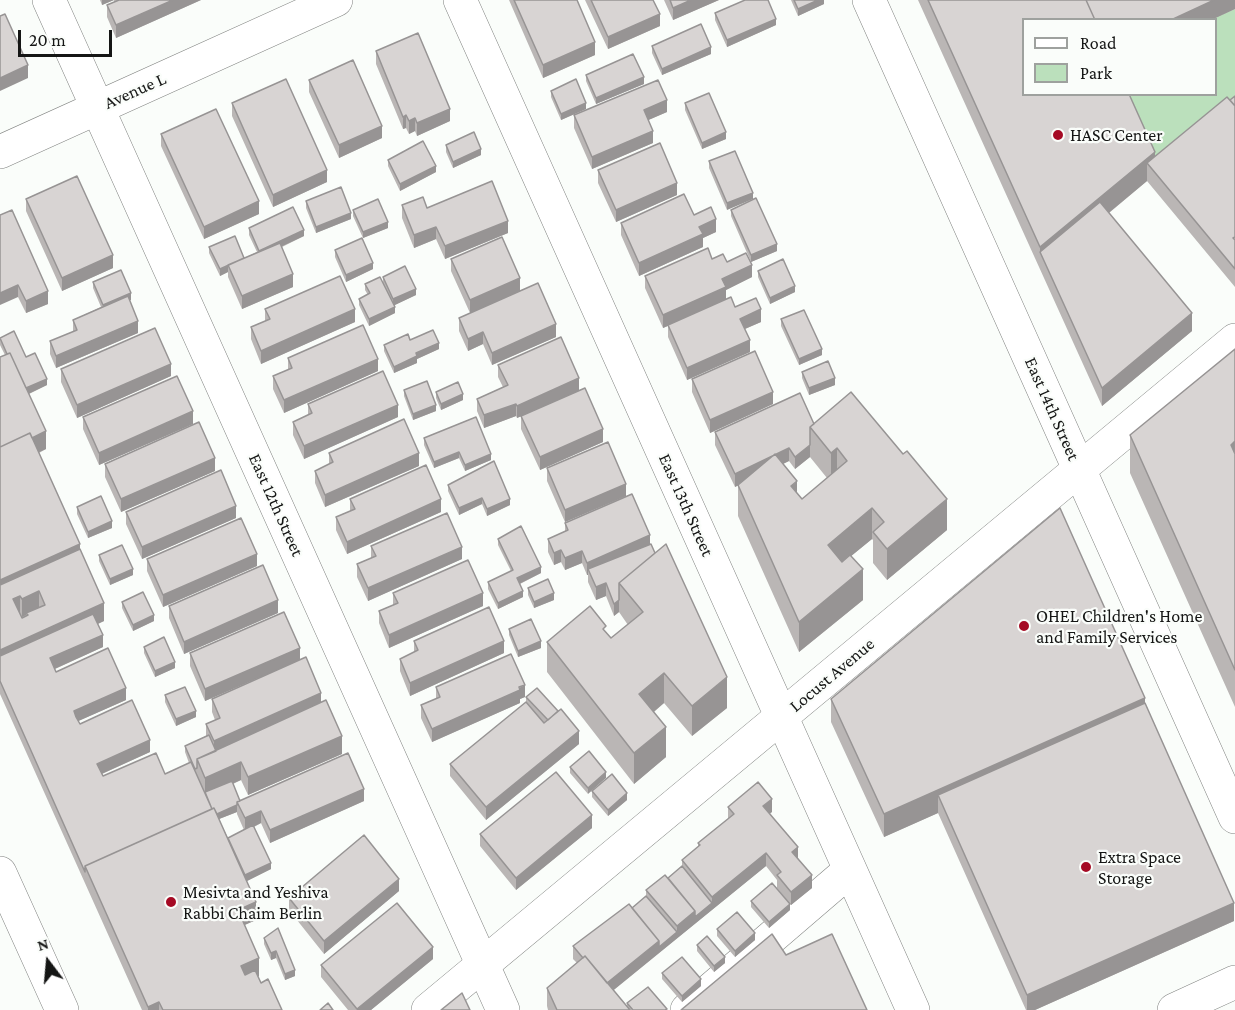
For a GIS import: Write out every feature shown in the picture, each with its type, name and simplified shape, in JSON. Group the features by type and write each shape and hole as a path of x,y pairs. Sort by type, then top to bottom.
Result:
{"street":[{"name":"East 12th Street","path":"49,0 503,1010"},
{"name":"Avenue L","path":"0,152 336,0"},
{"name":"East 13th Street","path":"460,0 913,1010"},
{"name":"East 14th Street","path":"869,0 1234,814"},
{"name":"Locust Avenue","path":"428,1010 1235,340"},
{"path":"687,1010 850,870"},
{"path":"0,873 62,1010"},
{"path":"1174,1010 1235,982"}],"green space":[{"path":"1235,9 1235,109 1155,175 1118,96 1217,96 1217,18 1213,18"}],"building":[{"path":"119,0 173,0 116,25 107,5"},
{"path":"514,0 577,0 595,42 543,65"},
{"path":"591,0 653,0 660,14 608,37"},
{"path":"670,0 691,0 673,8"},
{"path":"745,0 768,0 776,19 727,40 715,13"},
{"path":"794,0 818,0 798,9"},
{"name":"HASC Center","path":"928,0 1086,0 1094,18 1022,18 1022,96 1130,96 1155,152 1040,247"},
{"path":"1086,0 1214,0 1175,18 1094,18"},
{"path":"5,14 28,65 0,78 0,16"},
{"path":"701,24 711,47 662,69 652,46"},
{"path":"418,33 450,109 417,123 415,118 409,121 406,115 403,117 376,51"},
{"path":"633,54 644,77 596,98 586,75"},
{"path":"353,60 382,126 339,145 309,80"},
{"path":"286,79 327,170 273,195 232,103"},
{"path":"576,79 586,103 561,114 551,91"},
{"path":"658,80 667,100 644,110 653,131 592,157 574,115"},
{"path":"709,93 726,132 702,143 685,103"},
{"path":"1235,96 1235,106 1230,100"},
{"path":"1227,97 1235,106 1235,237 1233,238 1235,240 1235,269 1147,163"},
{"path":"216,109 259,201 204,227 161,134"},
{"path":"474,132 481,149 453,162 446,145"},
{"path":"423,141 436,166 400,184 388,160"},
{"path":"660,143 677,183 616,210 598,170"},
{"path":"735,151 753,193 727,203 709,161"},
{"path":"77,176 113,255 62,278 26,199"},
{"path":"492,181 508,221 445,246 436,227 414,235 402,205 423,197 427,208"},
{"path":"341,187 351,213 316,227 306,201"},
{"path":"684,194 694,215 711,207 716,219 699,227 703,234 639,263 621,223"},
{"path":"756,198 777,244 751,255 731,210"},
{"path":"378,199 388,222 363,232 353,210"},
{"path":"1100,202 1192,313 1102,388 1040,252"},
{"path":"293,207 304,230 259,251 249,228"},
{"path":"12,210 48,291 26,301 18,285 0,293 0,215"},
{"path":"235,236 244,258 220,269 209,247"},
{"path":"502,237 520,278 470,300 451,259"},
{"path":"362,238 373,263 346,275 335,250"},
{"path":"280,243 293,274 242,296 228,265"},
{"path":"708,248 712,259 723,254 727,262 746,253 752,265 722,279 726,287 663,315 645,276"},
{"path":"783,259 795,286 770,298 758,271"},
{"path":"405,266 416,289 393,299 383,277"},
{"path":"121,270 131,293 103,305 93,282"},
{"path":"340,276 355,309 261,351 251,327 270,319 265,309"},
{"path":"380,277 395,307 369,319 359,299 370,293 365,284"},
{"path":"538,283 556,324 492,353 483,332 468,339 459,318"},
{"path":"128,296 138,321 56,356 50,341 77,330 73,320"},
{"path":"731,297 735,307 756,298 761,309 740,319 750,340 687,368 668,325"},
{"path":"804,310 822,349 799,359 781,319"},
{"path":"363,325 378,359 284,400 273,376 292,368 288,358"},
{"path":"155,328 171,364 77,405 61,369"},
{"path":"433,330 439,343 416,353 417,356 394,367 384,345 408,334 410,340"},
{"path":"14,331 26,357 35,353 47,379 26,388 10,353 7,354 0,338"},
{"path":"561,337 579,378 517,406 516,404 484,415 477,399 508,385 498,365"},
{"path":"1235,349 1235,441 1231,445 1235,454 1235,670 1130,435"},
{"path":"755,351 773,392 710,420 692,379"},
{"path":"10,353 46,431 32,438 30,433 0,447 0,357"},
{"path":"828,361 835,378 809,388 802,372"},
{"path":"383,371 398,405 304,446 293,422 312,413 308,404"},
{"path":"177,376 193,411 99,453 83,417"},
{"path":"427,381 436,405 413,414 404,390"},
{"path":"458,382 463,394 441,404 436,392"},
{"path":"585,388 603,429 540,457 521,416"},
{"path":"851,392 903,454 907,451 947,499 887,549 873,532 884,522 872,508 828,545 842,562 850,555 863,569 799,622 738,485 775,454 797,481 791,486 802,499 847,461 837,448 831,453 810,427"},
{"path":"800,393 814,424 810,427 810,445 795,457 789,448 735,474 715,432"},
{"path":"476,417 491,454 465,465 459,452 434,462 424,438"},
{"path":"404,419 419,453 325,495 315,471 333,462 329,453"},
{"path":"199,422 215,458 121,499 105,464"},
{"path":"30,433 80,544 0,580 0,447"},
{"path":"608,442 626,484 565,510 547,468"},
{"path":"494,461 510,499 487,509 482,498 459,508 448,485"},
{"path":"426,465 441,499 347,542 336,517 355,509 350,499"},
{"path":"221,470 236,506 142,547 126,512"},
{"path":"632,494 650,535 587,563 582,551 565,558 561,550 554,553 548,539 568,530 565,523"},
{"path":"101,496 112,521 88,532 77,507"},
{"name":"OHEL Children's Home and Family Services","path":"1060,508 1145,698 884,814 831,699"},
{"path":"447,513 462,547 368,588 357,564 376,556 371,546"},
{"path":"241,518 257,554 163,595 147,559"},
{"path":"521,526 541,567 517,578 523,591 498,603 488,582 513,570 498,539"},
{"path":"651,544 655,553 619,583 619,600 614,604 606,583 596,587 588,569"},
{"path":"666,544 727,677 692,706 664,673 639,694 666,727 634,753 547,642 590,606 606,626 603,629 611,638 643,612 619,583"},
{"path":"122,545 133,569 110,579 99,555"},
{"path":"80,549 104,603 0,650 0,585","holes":["39,591 45,605 26,613 28,615 22,618 13,599 20,596 22,599"]},
{"path":"468,560 483,593 389,635 379,611 398,603 393,593"},
{"path":"263,565 278,600 184,642 169,606"},
{"path":"548,579 554,593 534,602 528,588"},
{"path":"143,592 154,615 133,625 122,602"},
{"path":"489,607 504,641 410,683 400,659 418,650 414,641"},
{"path":"284,612 300,648 205,689 190,653"},
{"path":"93,614 103,635 50,658 56,672 108,648 126,688 74,711 76,717 80,724 132,700 150,740 97,764 103,776 156,753 165,774 191,762 212,809 85,866 85,872 0,681 0,656"},
{"path":"531,619 541,641 518,651 509,629"},
{"path":"164,637 175,662 155,671 144,647"},
{"path":"511,654 525,685 519,687 520,690 432,729 421,705 440,697 436,687"},
{"path":"306,657 321,693 214,741 206,724 220,718 212,699"},
{"path":"185,687 196,711 176,719 165,695"},
{"path":"537,688 558,711 548,720 526,697"},
{"path":"326,700 342,736 248,777 241,762 205,778 197,759"},
{"path":"526,702 544,723 561,709 579,731 486,807 450,764"},
{"name":"Extra Space Storage","path":"1145,703 1234,903 1027,995 938,795"},
{"path":"209,735 216,751 197,759 195,769 185,746"},
{"path":"589,751 606,772 588,788 570,767"},
{"path":"348,753 364,789 270,830 261,811 245,818 237,802"},
{"path":"556,772 592,815 516,878 480,834"},
{"path":"612,774 627,793 608,810 592,791"},
{"path":"232,781 240,801 237,805 217,814 214,808 212,809 205,792"},
{"path":"758,782 772,799 763,806 798,847 792,852 812,875 791,892 777,875 781,872 766,853 712,897 682,860 700,845 698,843 734,814 728,807"},
{"path":"214,808 256,902 238,910 259,958 241,966 245,975 255,970 261,983 268,979 282,1010 163,1010 159,1002 148,1007 85,866"},
{"path":"253,825 271,863 245,875 228,838"},
{"path":"364,835 399,879 324,941 289,898"},
{"path":"682,866 712,903 695,917 695,911 668,878"},
{"path":"665,875 695,911 677,926 646,890"},
{"path":"772,883 790,904 769,922 751,901"},
{"path":"646,896 677,932 659,947 659,941 632,908"},
{"path":"397,903 433,947 357,1009 321,965"},
{"path":"629,904 659,941 607,983 585,956 583,958 573,946"},
{"path":"737,912 755,933 735,951 717,929"},
{"path":"278,928 295,970 285,974 276,951 271,953 264,938"},
{"path":"772,934 786,955 832,934 867,1010 681,1010"},
{"path":"707,936 725,957 714,966 697,945"},
{"path":"585,956 630,1010 557,1010 547,988"},
{"path":"682,957 701,979 682,996 662,973"},
{"path":"648,987 667,1009 633,1010 627,1003"},
{"path":"462,993 470,1010 441,1010"},
{"path":"328,1003 333,1010 320,1010"}],"place":[{"name":"HASC Center","path":"1058,135"},
{"name":"OHEL Children's Home and Family Services","path":"1024,626"},
{"name":"Extra Space Storage","path":"1086,867"},
{"name":"Mesivta and Yeshiva Rabbi Chaim Berlin","path":"171,902"}]}
